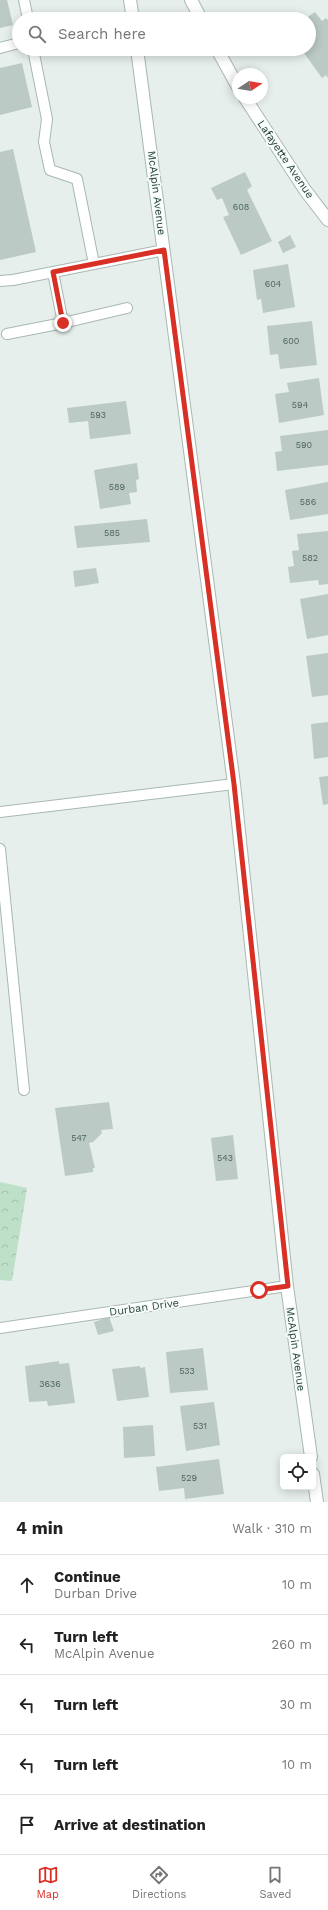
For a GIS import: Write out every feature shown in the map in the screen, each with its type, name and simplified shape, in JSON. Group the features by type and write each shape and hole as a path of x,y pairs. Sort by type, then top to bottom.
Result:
{"street":[{"path":"130,0 132,12"},
{"path":"192,0 198,12"},
{"name":"McAlpin Avenue","path":"138,56 234,784 288,1286 311,1454"},
{"path":"221,56 232,76"},
{"name":"Lafayette Avenue","path":"249,104 305,190 328,220"},
{"path":"315,1490 317,1502"}],"lane":[{"path":"24,0 27,12"},
{"path":"0,48 12,45"},
{"path":"34,56 47,119 44,142 50,170 77,179 94,264"},
{"path":"0,281 164,250"},
{"path":"53,272 63,323"},
{"path":"7,334 127,308"},
{"path":"0,812 234,784"},
{"path":"0,849 24,1090"},
{"name":"Durban Drive","path":"0,1328 288,1286"}],"green space":[{"path":"0,1182 27,1188 12,1281 0,1280"}],"building":[{"path":"0,0 7,0 12,25 0,28"},
{"path":"316,13 322,21 326,18 328,20 328,78 326,75 322,78 306,56 316,56"},
{"path":"22,63 32,107 0,115 0,68"},
{"path":"13,149 36,252 0,260 0,152"},
{"path":"245,172 252,186 247,190 272,241 241,255 223,217 229,215 222,198 217,200 211,188"},
{"path":"290,235 296,247 283,253 278,242"},
{"path":"288,264 295,307 263,313 261,299 257,300 253,270"},
{"path":"312,321 317,365 280,369 278,354 270,355 267,326"},
{"path":"319,378 324,415 279,423 275,394 289,392 287,383"},
{"path":"126,401 131,434 90,439 88,421 69,423 67,408"},
{"path":"328,430 328,465 277,471 275,452 282,451 280,436"},
{"path":"137,463 139,479 136,480 137,492 129,493 131,504 100,509 94,470"},
{"path":"328,482 328,514 290,520 285,490"},
{"path":"147,519 150,542 77,548 74,526"},
{"path":"328,531 328,584 319,585 318,580 290,583 288,567 294,566 292,551 299,550 297,534"},
{"path":"96,568 99,583 75,587 73,571"},
{"path":"328,594 328,635 307,639 300,599"},
{"path":"328,653 328,695 312,697 306,656"},
{"path":"328,722 328,757 314,759 311,724"},
{"path":"328,776 328,804 323,805 319,777"},
{"path":"109,1102 113,1129 101,1130 102,1133 93,1142 89,1143 95,1168 93,1168 93,1172 65,1176 55,1108"},
{"path":"233,1135 238,1179 216,1181 211,1138"},
{"path":"109,1317 114,1331 98,1335 94,1322"},
{"path":"203,1348 208,1390 170,1393 166,1352"},
{"path":"59,1361 59,1364 69,1363 75,1403 48,1406 47,1401 29,1402 25,1366"},
{"path":"140,1366 140,1368 145,1367 149,1397 117,1401 112,1369"},
{"path":"214,1402 220,1445 186,1451 180,1406"},
{"path":"153,1425 155,1456 124,1458 123,1427"},
{"path":"219,1459 224,1494 185,1499 184,1488 159,1491 156,1467"}],"route":[{"path":"63,323 53,272 164,250 234,784 288,1286 259,1290"}]}
